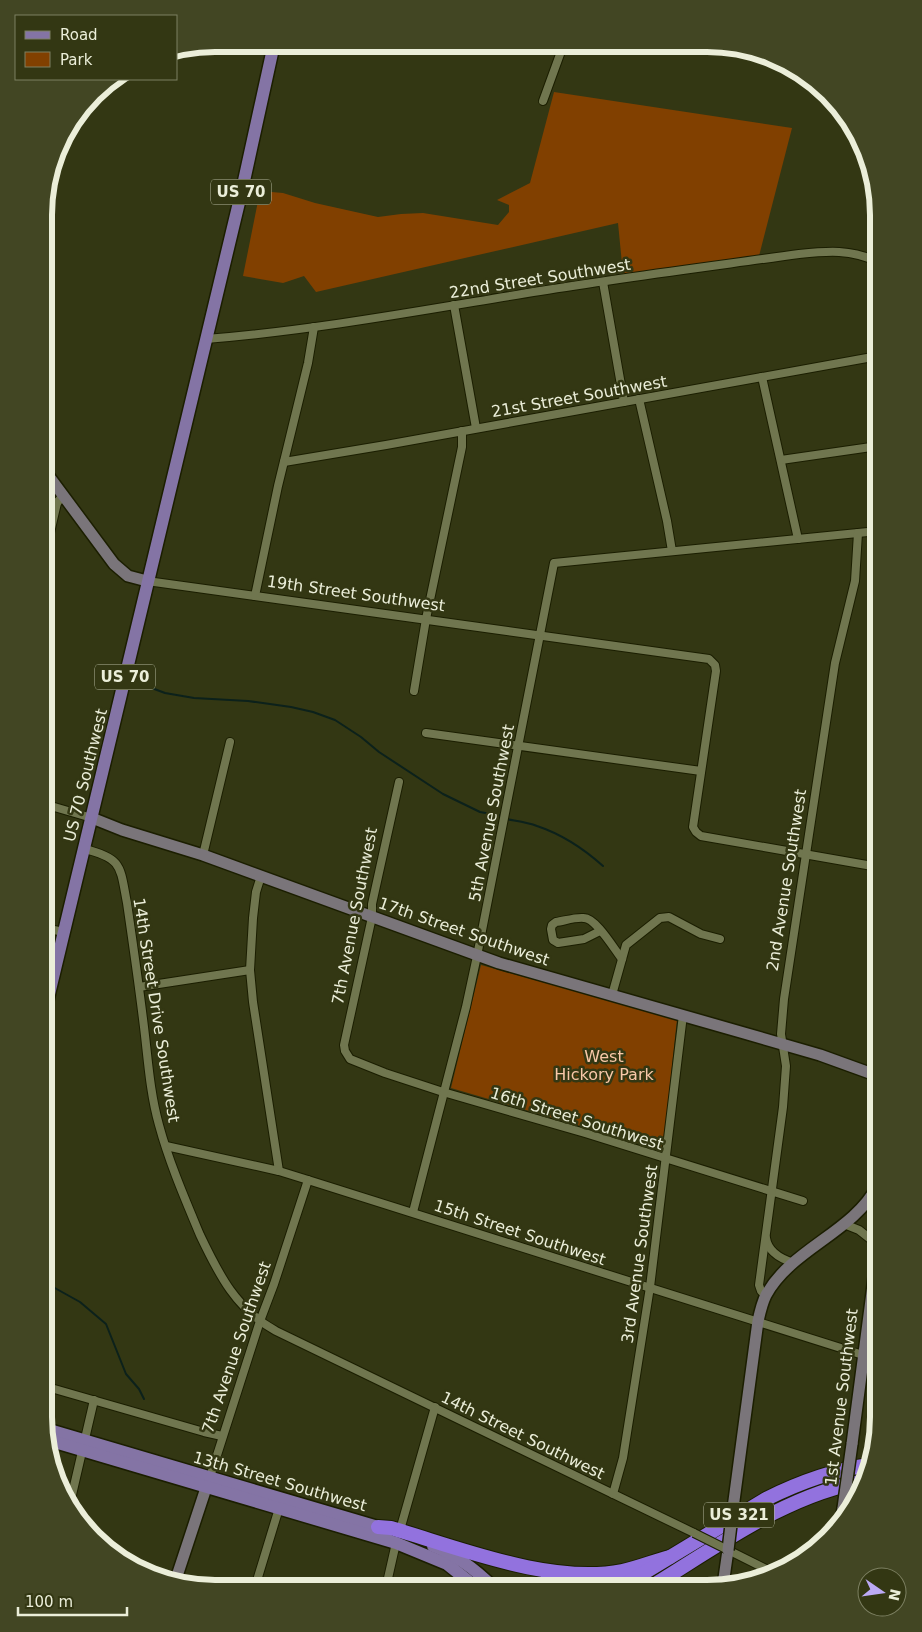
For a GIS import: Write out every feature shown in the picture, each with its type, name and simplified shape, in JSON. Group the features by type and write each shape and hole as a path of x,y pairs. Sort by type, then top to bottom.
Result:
{"highway":[{"name":"US 321","path":"632,1580 766,1500 788,1489 823,1476 862,1466"},
{"name":"US 321","path":"662,1580 764,1518 790,1505 824,1491 855,1484"},
{"path":"378,1527 398,1537 513,1564 575,1574 622,1571 670,1557"}],"main road":[{"name":"US 70","path":"206,338 242,190 272,53"},
{"name":"US 70 Southwest","path":"52,982 206,338"},
{"name":"13th Street Southwest","path":"54,1432 84,1445 398,1537 447,1564 467,1580"},
{"name":"13th Street Southwest","path":"55,1441 84,1445"},
{"name":"13th Street Southwest","path":"281,1503 378,1527 435,1547 458,1558 486,1580"}],"street":[{"path":"543,101 561,52"},
{"name":"22nd Street Southwest","path":"206,338 314,327 603,282 831,251 857,253 870,259"},
{"path":"603,282 624,402"},
{"path":"454,305 476,428"},
{"path":"255,596 308,363 314,327"},
{"name":"21st Street Southwest","path":"284,462 870,357"},
{"path":"762,377 798,539"},
{"path":"638,400 667,521 672,551 870,532"},
{"path":"414,691 426,619 462,447 462,431"},
{"path":"781,460 870,447"},
{"name":"19th Street Southwest","path":"52,484 60,499 114,564 128,576 148,581 709,659 712,661 716,671 702,772"},
{"path":"52,498 60,499 52,528"},
{"name":"2nd Avenue Southwest","path":"766,1296 761,1291 759,1285 783,1107 786,1066 781,1044 785,991 835,663 855,581 858,533"},
{"name":"5th Avenue Southwest","path":"413,1212 466,1007 554,563 672,551"},
{"path":"426,733 702,772 693,827 701,836 869,866"},
{"path":"203,855 230,742"},
{"name":"7th Avenue Southwest","path":"347,1055 344,1044 399,782"},
{"name":"17th Street Southwest","path":"52,806 203,855 477,956 781,1044 869,1073"},
{"name":"14th Street Drive Southwest","path":"84,849 108,856 122,872 152,1090 159,1124 180,1187 216,1267 240,1305 260,1321"},
{"path":"261,876 256,892 250,970 253,1002 279,1171"},
{"path":"612,995 626,945 660,918 664,916 675,919 700,934 720,940"},
{"path":"600,931 584,939 558,943 553,940 551,929 552,924 556,922 583,918 593,922 622,959"},
{"path":"52,930 64,932"},
{"path":"139,987 250,970"},
{"name":"3rd Avenue Southwest","path":"613,1494 622,1458 650,1287 682,1015"},
{"name":"16th Street Southwest","path":"347,1055 356,1062 370,1068 444,1092 586,1133 803,1201"},
{"name":"15th Street Southwest","path":"166,1146 279,1171 863,1355"},
{"name":"7th Avenue Southwest","path":"177,1575 308,1180"},
{"path":"724,1578 758,1321 766,1296 783,1272 844,1224 869,1200"},
{"path":"844,1224 859,1230 869,1239"},
{"path":"765,1234 767,1244 773,1251 783,1259 794,1263"},
{"name":"1st Avenue Southwest","path":"844,1504 869,1311"},
{"name":"14th Street Southwest","path":"260,1321 276,1331 765,1568"},
{"path":"52,1388 222,1436"},
{"path":"72,1494 94,1400"},
{"path":"388,1580 435,1407"},
{"path":"257,1580 281,1503"}],"green space":[{"path":"554,92 792,128 759,256 623,274 618,223 316,292 304,276 283,283 243,276 260,191 283,193 315,203 378,217 423,213 498,225 509,212 509,205 497,200 530,183"},
{"name":"West Hickory Park","path":"481,965 677,1019 663,1150 451,1088"}],"waterway":[{"path":"149,687 165,693 194,698 248,701 291,707 335,720 361,737 379,752 443,794 480,812 502,816"},
{"path":"506,819 529,824 555,833 580,848 603,866"},
{"path":"52,1286 80,1302 106,1324 126,1374 139,1389 144,1399"}]}
